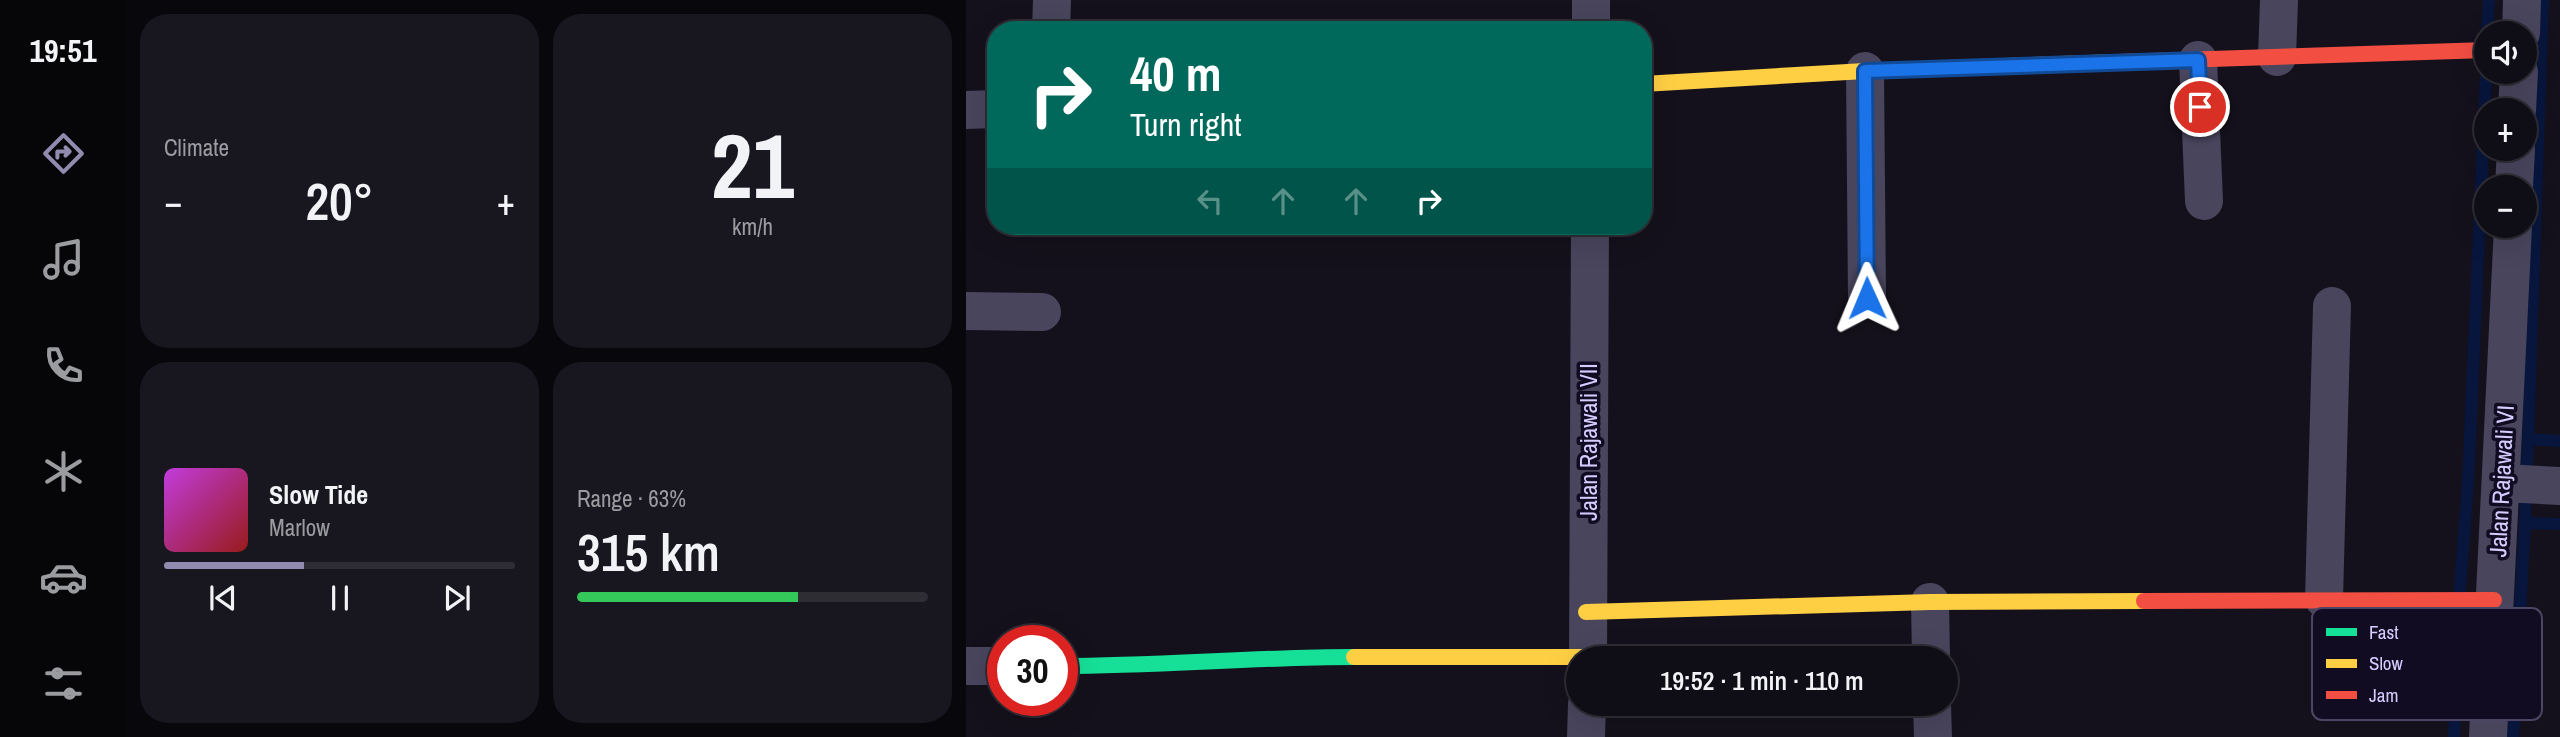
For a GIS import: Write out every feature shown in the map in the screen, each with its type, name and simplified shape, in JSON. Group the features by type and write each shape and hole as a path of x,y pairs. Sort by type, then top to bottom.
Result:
{"street":[{"path":"1051,21 1052,0"},
{"path":"1591,0 1591,21"},
{"path":"2277,57 2279,0"},
{"path":"2521,21 2522,0"},
{"path":"1652,83 1865,71 2474,50"},
{"path":"2198,60 2204,201"},
{"path":"1865,71 1867,298"},
{"path":"966,110 987,109"},
{"name":"Jalan Rajawali VII","path":"1588,646 1590,235"},
{"name":"Jalan Rajawali VI","path":"2494,608 2502,484 2512,238"},
{"path":"2324,599 2332,306"},
{"path":"966,311 1041,312"},
{"path":"2502,484 2560,486"},
{"path":"1587,612 1930,602 2494,600"},
{"path":"1930,602 1931,646"},
{"path":"1078,666 1136,666 1295,657 1566,657"},
{"path":"966,666 987,666"},
{"path":"1586,737 1587,716"},
{"path":"1932,716 1933,737"}],"waterway":[{"path":"2488,21 2489,0"},
{"path":"2520,608 2543,0"},
{"path":"2459,608 2468,483 2486,84"},
{"path":"2527,439 2560,441"},
{"path":"2525,523 2560,524"},
{"path":"2454,737 2455,720"},
{"path":"2513,737 2514,720"}],"traffic: fast":[{"path":"1078,666 1354,657"}],"traffic: slow":[{"path":"1652,83 1865,71 2118,62"},
{"path":"1586,612 1930,602 2144,601"},
{"path":"1354,657 1566,657"}],"traffic: jam":[{"path":"2118,62 2474,50"},
{"path":"2144,601 2494,600"}],"route":[{"path":"1867,298 1865,71 2198,60 2200,107"}]}
